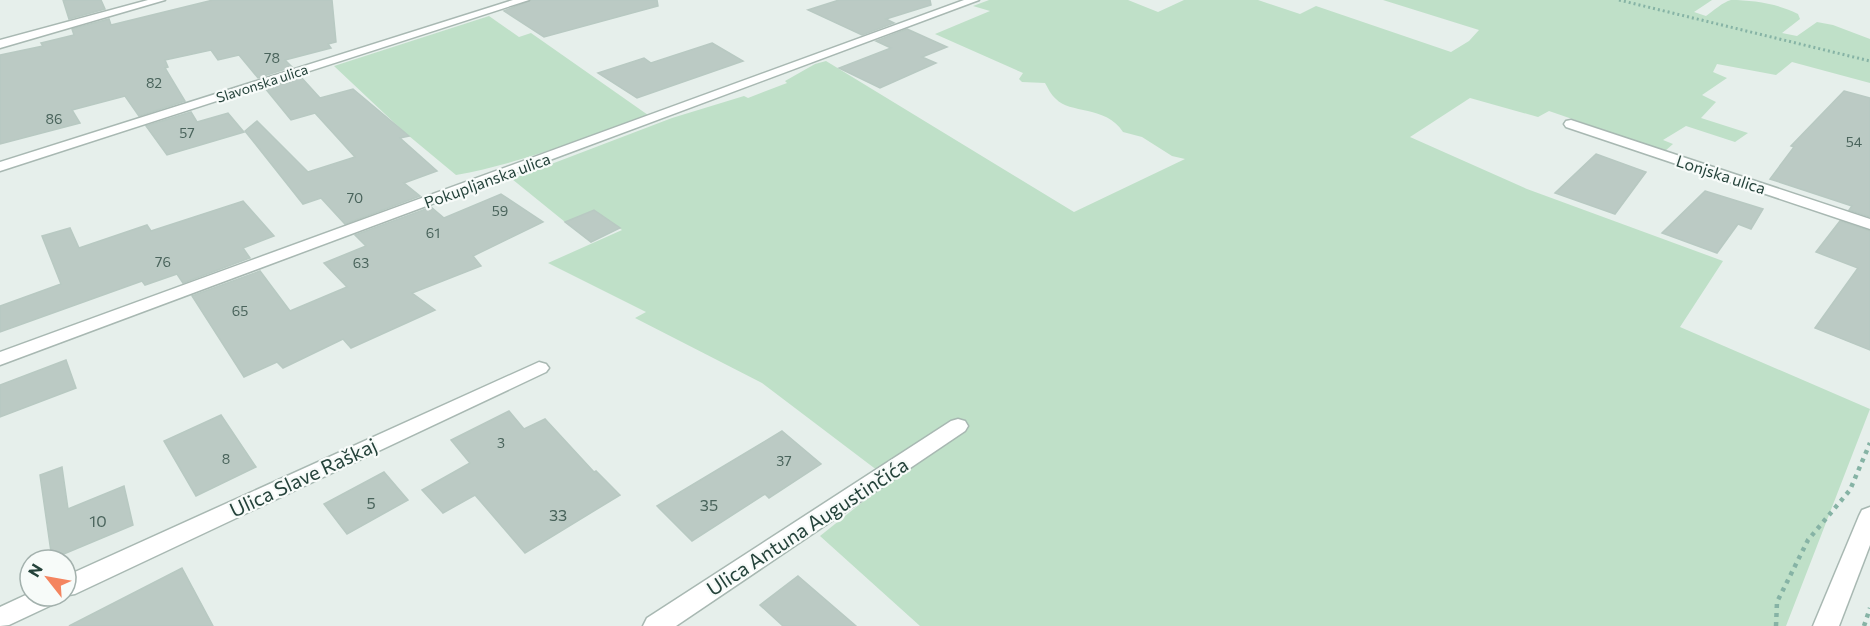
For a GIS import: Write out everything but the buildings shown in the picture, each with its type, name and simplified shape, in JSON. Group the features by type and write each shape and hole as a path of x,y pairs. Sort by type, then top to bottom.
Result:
{"street":[{"path":"0,44 160,0"},
{"name":"Slavonska ulica","path":"0,167 524,0"},
{"name":"Pokupljanska ulica","path":"0,359 974,0"},
{"name":"Lonjska ulica","path":"1571,124 1870,224"},
{"name":"Ulica Slave Raškaj","path":"78,581 539,368"},
{"name":"Ulica Antuna Augustinčića","path":"656,626 958,426"},
{"path":"1826,626 1870,516"},
{"path":"0,618 21,608"}],"path":[{"path":"1619,0 1870,61"},
{"path":"1776,626 1777,602 1808,540 1850,490 1870,443"},
{"path":"1864,626 1870,608"}],"green space":[{"path":"989,0 1128,0 1158,12 1184,0 1258,0 1300,14 1316,6 1451,52 1469,41 1479,30 1383,0 1712,0 1694,12 1706,16 1728,1 1739,0 1774,5 1798,14 1800,19 1782,33 1797,36 1817,22 1833,25 1870,39 1870,83 1792,62 1776,75 1717,64 1713,72 1727,78 1702,95 1716,102 1701,118 1748,133 1735,142 1686,126 1663,140 1673,144 1665,151 1549,111 1538,117 1470,98 1410,137 1527,189 1723,261 1680,327 1870,409 1786,626 920,626 820,536 890,480 762,383 635,318 646,312 548,263 622,230 594,210 565,222 512,179 672,118 744,96 748,98 787,83 785,81 815,64 826,61 1074,212 1185,159 1172,156 1142,137 1123,132 1116,123 1107,118 1062,104 1053,96 1045,83 1022,82 1019,79 1023,73 935,34 990,11 973,6"},
{"path":"489,16 519,37 531,33 648,115 529,157 456,175 403,131 334,66"}]}
